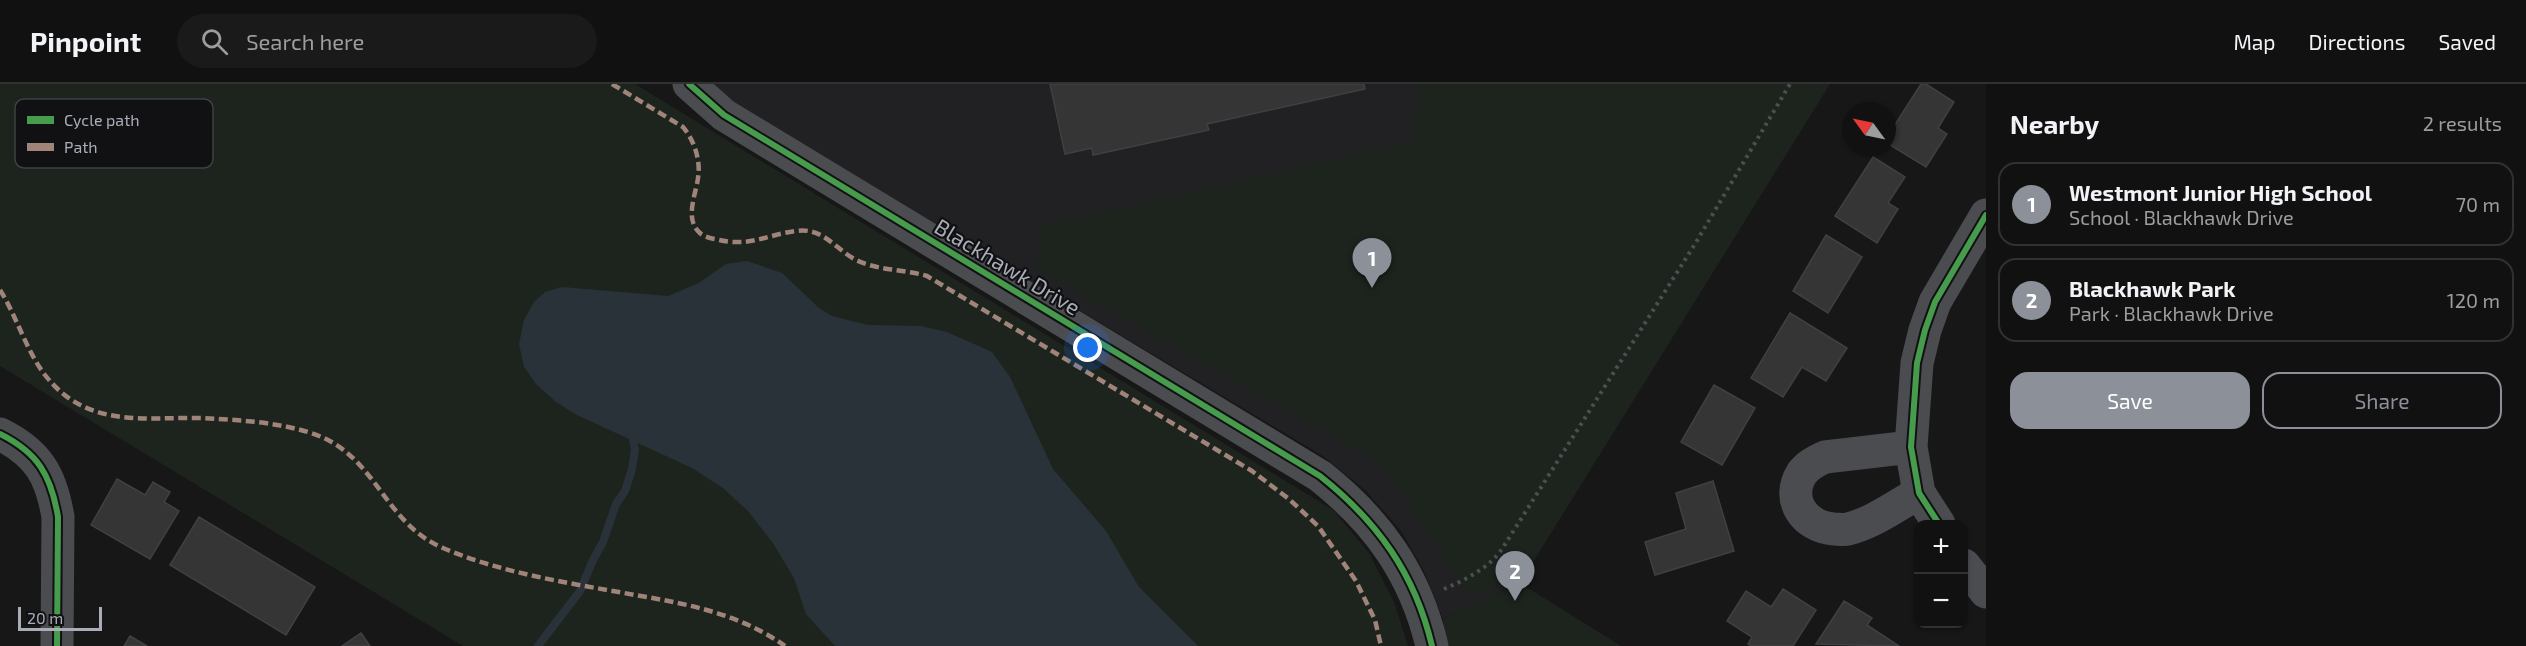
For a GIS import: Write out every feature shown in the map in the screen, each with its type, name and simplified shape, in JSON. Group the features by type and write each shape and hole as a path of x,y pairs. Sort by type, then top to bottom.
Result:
{"street":[{"name":"Blackhawk Drive","path":"689,84 724,115 1320,476 1347,498 1371,524 1395,556 1425,614 1432,646"},
{"path":"1936,520 1919,493 1911,447 1916,374 1925,330 1935,302 1986,215"},
{"path":"0,434 26,450 38,463 49,479 55,497 58,517 57,646"},
{"path":"1911,447 1825,457 1812,463 1802,474 1796,492 1798,508 1808,522 1825,528 1847,529 1919,493"},
{"path":"1968,570 1986,592"}],"path":[{"path":"1418,600 1474,574 1497,558 1695,244 1791,84"}],"shaded area":[{"path":"0,84 635,84 1333,510 1369,553 1394,602 1408,646 463,646 0,366"},
{"path":"710,84 1751,84 1519,583 1443,619 1424,571 1401,531 1366,491 1323,456 726,99"},
{"path":"1422,84 1830,84 1520,583 1621,646 1447,646 1443,619 1517,584 1468,592 1384,465 1036,269 1042,226 1410,142"},
{"path":"747,261 782,273 819,308 832,316 868,325 920,326 947,332 992,352 1010,377 1053,469 1106,531 1139,587 1198,646 835,646 806,614 794,578 773,543 748,511 723,488 692,468 577,415 556,402 536,384 524,367 519,344 524,320 534,302 545,292 562,287 668,296 699,283 726,264"}],"building":[{"path":"1050,84 1364,84 1365,89 1207,124 1209,130 1093,155 1092,148 1065,154"},
{"path":"1921,84 1926,84 1954,102 1938,128 1947,134 1926,167 1896,149 1896,123"},
{"path":"1873,157 1905,177 1888,203 1898,209 1877,243 1835,216"},
{"path":"1826,235 1862,257 1828,313 1793,291"},
{"path":"1790,313 1847,348 1826,381 1802,367 1783,397 1751,378"},
{"path":"1714,385 1755,408 1722,465 1681,442"},
{"path":"117,479 145,495 153,482 170,492 164,502 179,511 150,559 91,525"},
{"path":"1713,481 1734,551 1655,575 1645,542 1686,529 1676,493"},
{"path":"199,517 315,587 286,635 170,565"},
{"path":"1783,589 1816,610 1793,646 1751,646 1748,644 1752,637 1727,621 1746,591 1771,607"},
{"path":"1844,601 1872,618 1867,625 1899,646 1816,644"},
{"path":"361,633 370,646 342,646"},
{"path":"130,636 147,646 124,646"}],"waterway":[{"path":"538,646 580,591 603,542 616,504 625,491 632,469 635,450 633,441"}],"marked path":[{"path":"612,84 683,127 690,138 696,151 699,171 692,205 692,219 702,234 713,239 738,242 796,231 814,232 865,264 927,276 1252,471 1289,499 1318,526 1356,581 1375,620 1381,646"},
{"path":"0,290 38,365 61,392 79,404 98,412 118,416 243,421 285,426 311,433 333,443 351,456 406,522 443,548 513,571 674,602 713,612 750,626 785,646"}],"cycle path":[{"path":"689,84 724,115 1320,476 1360,512 1391,551 1415,596 1432,646"},
{"path":"1936,520 1919,493 1911,447 1917,363 1935,302 1986,215"},
{"path":"0,434 24,449 41,467 47,477 55,502 58,517 57,646"}],"place":[{"name":"Westmont Junior High School","path":"1372,288"},
{"name":"Blackhawk Park","path":"1515,601"}]}
